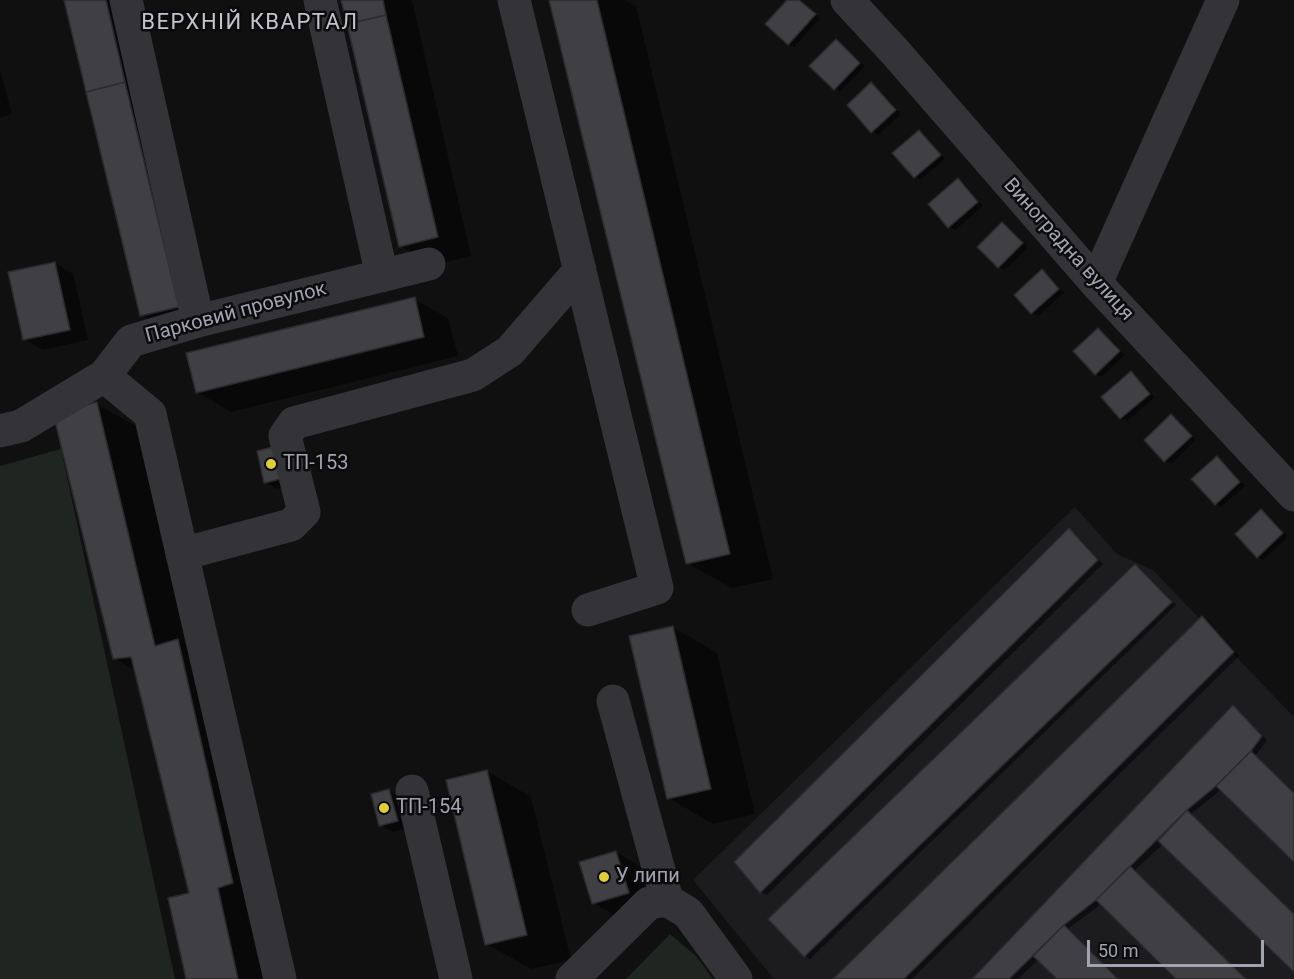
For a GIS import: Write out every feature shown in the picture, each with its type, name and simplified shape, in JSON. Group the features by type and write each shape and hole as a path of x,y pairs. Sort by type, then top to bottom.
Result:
{"street":[{"path":"126,0 198,321"},
{"path":"320,0 382,276"},
{"path":"514,0 657,588 588,609"},
{"name":"Виноградна вулиця","path":"847,0 896,53 1095,283 1294,495"},
{"path":"1095,283 1223,0"},
{"name":"Парковий провулок","path":"0,431 21,426 104,376 131,341 198,321 429,264"},
{"path":"182,554 291,525 304,512 285,436 294,423 473,375 510,351 580,270"},
{"path":"104,376 150,414 280,979"},
{"path":"613,700 667,900"},
{"path":"412,791 456,979"},
{"path":"572,979 649,903 667,900 688,913 736,979"}],"shaded area":[{"path":"61,449 175,979 0,979 0,466"},
{"path":"1075,507 1117,554 1153,570 1294,717 1294,979 774,979 693,880"},
{"path":"670,934 696,956 713,979 626,979"}],"building":[{"path":"64,0 106,0 125,82 86,92"},
{"path":"341,0 383,0 386,15 347,24"},
{"path":"549,0 597,0 730,554 686,564"},
{"path":"787,0 799,0 816,14 788,45 765,24"},
{"path":"386,15 438,237 399,247 347,24"},
{"path":"836,39 860,63 834,90 809,66"},
{"path":"125,82 179,307 140,316 86,92"},
{"path":"871,82 896,110 871,133 847,105"},
{"path":"919,130 941,155 914,178 892,153"},
{"path":"958,178 978,202 948,228 928,204"},
{"path":"1002,222 1023,243 998,268 977,247"},
{"path":"55,262 70,330 23,340 8,272"},
{"path":"1042,269 1059,289 1031,314 1014,295"},
{"path":"415,297 424,337 196,393 186,353"},
{"path":"1098,328 1120,351 1095,375 1073,351"},
{"path":"1131,371 1150,394 1120,419 1101,397"},
{"path":"97,402 155,646 178,639 233,883 218,888 238,979 186,979 168,898 189,893 131,657 113,659 53,413"},
{"path":"1171,414 1192,436 1164,462 1144,440"},
{"name":"ТП-153","path":"277,446 285,478 264,483 257,451"},
{"path":"1217,456 1240,482 1215,505 1191,479"},
{"path":"1261,509 1283,533 1257,558 1235,534"},
{"path":"1069,528 1098,560 760,893 734,862"},
{"path":"1135,564 1172,602 804,957 768,919"},
{"path":"1202,616 1234,652 904,979 833,979"},
{"path":"673,626 711,789 667,799 629,636"},
{"path":"1233,705 1262,736 1251,751 1216,786 1187,810 1096,900 1064,925 1009,979 972,979"},
{"path":"1251,751 1294,793 1294,862 1216,786"},
{"path":"487,770 527,935 485,945 446,780"},
{"name":"ТП-154","path":"389,789 398,821 379,826 371,794"},
{"path":"1187,810 1294,914 1294,972 1158,841"},
{"name":"У липи","path":"616,851 629,893 592,904 579,862"},
{"path":"1130,866 1246,979 1176,979 1096,900"},
{"path":"1064,925 1118,979 1057,979 1033,956"}],"place":[{"name":"ТП-153","path":"271,464"},
{"name":"ТП-154","path":"384,808"},
{"name":"У липи","path":"604,877"}],"district":[{"name":"ВЕРХНІЙ КВАРТАЛ","path":"250,23"}]}
